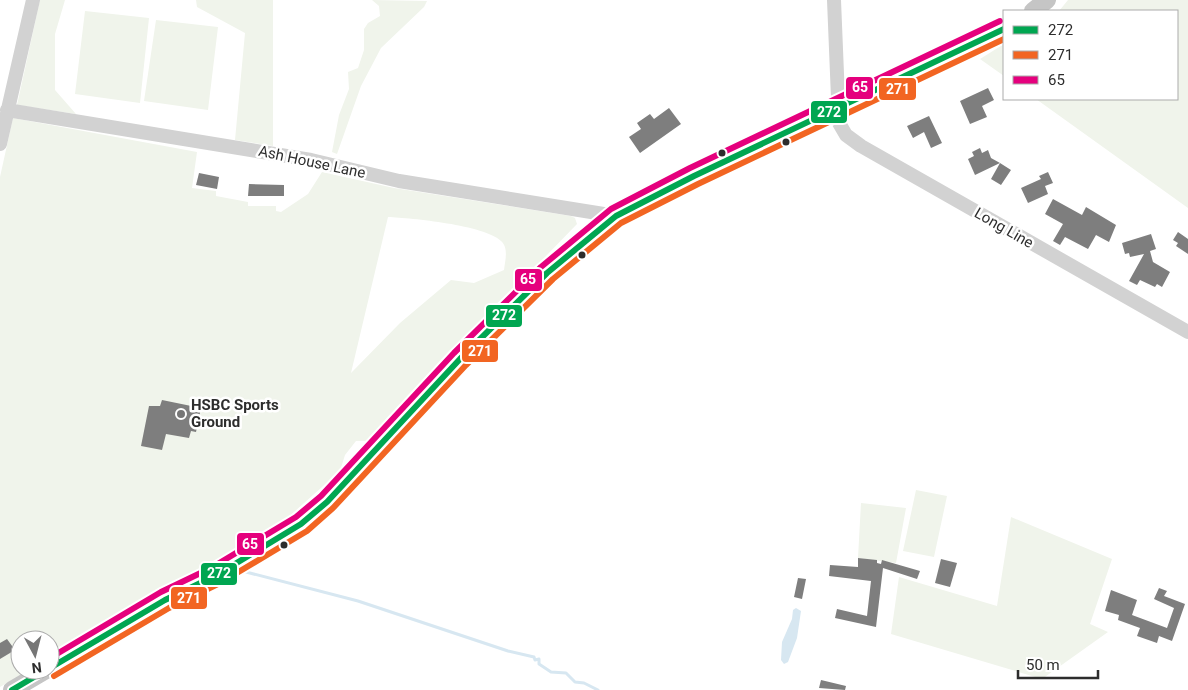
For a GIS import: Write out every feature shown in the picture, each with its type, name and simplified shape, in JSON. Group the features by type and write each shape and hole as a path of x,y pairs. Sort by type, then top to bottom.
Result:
{"main road":[{"path":"1034,10 1047,0"},
{"path":"60,662 165,600 239,562 301,524 327,502 460,359 547,273 587,238 616,216 694,176 1003,29"},
{"path":"12,690 29,680"}],"street":[{"path":"0,144 33,0"},
{"name":"Long Line","path":"834,0 838,109 842,130 861,146 1188,332"},
{"name":"Ash House Lane","path":"7,110 311,160 399,181 616,216"}],"shaded area":[{"path":"40,0 65,0 55,34 55,90 76,114 17,105"},
{"path":"196,0 273,0 273,146 235,140 245,33 197,7"},
{"path":"372,0 427,1 424,7 381,48 361,86 337,154 332,152 339,115 349,89 348,72 358,68 364,50 364,29 368,23 380,16 379,6"},
{"path":"1068,0 1188,0 1188,208 1037,100 1178,100 1178,10 1060,10"},
{"path":"85,11 149,18 140,103 75,94"},
{"path":"156,20 218,27 208,110 144,101"},
{"path":"1003,45 1003,75 980,59"},
{"name":"HSBC Sports Ground","path":"13,118 197,152 192,188 216,191 216,196 248,202 248,206 276,206 276,211 281,212 308,194 322,172 394,188 575,218 577,224 367,441 356,441 345,455 340,471 285,520 60,652 60,630 10,630 10,680 12,680 0,687 0,177","holes":["388,217 447,223 492,235 501,241 505,247 504,270 474,283 451,280 400,323 351,373"]},
{"path":"916,490 947,496 934,557 903,551"},
{"path":"861,503 906,508 896,563 858,558"},
{"path":"1011,517 1112,559 1090,624 1108,632 1042,679 891,634 899,577 997,606"},
{"path":"796,608 801,611 797,638 788,662 784,664 781,660 782,642 792,619 793,610"}],"building":[{"path":"988,88 994,100 982,106 987,117 970,124 960,101"},
{"path":"669,108 681,124 640,153 629,137 641,129 637,123 650,114 654,119"},
{"path":"929,116 942,143 931,148 924,132 913,138 907,126"},
{"path":"980,148 982,153 988,150 991,158 1000,163 975,175 968,159 974,156 972,152"},
{"path":"1000,163 1011,170 1001,185 991,179"},
{"path":"1048,172 1053,183 1045,186 1048,194 1028,203 1021,188 1041,179 1039,176"},
{"path":"199,173 219,177 217,189 196,185"},
{"path":"249,184 284,185 284,196 248,196"},
{"path":"1053,199 1082,215 1086,207 1116,225 1109,242 1096,235 1088,249 1065,237 1060,245 1053,241 1063,224 1045,214"},
{"path":"1178,232 1188,239 1188,254 1176,246 1178,243 1173,240"},
{"path":"1151,234 1156,249 1150,251 1153,262 1170,272 1162,287 1157,284 1155,287 1140,280 1137,285 1129,281 1144,254 1130,257 1129,253 1125,254 1122,243"},
{"path":"162,400 201,408 196,432 191,431 189,438 166,434 162,450 141,446 149,406 160,406"},
{"path":"858,558 877,560 877,563 881,564 882,560 920,571 917,579 883,568 876,627 835,618 837,609 867,616 871,581 829,576 830,565 858,567"},
{"path":"941,559 957,563 950,587 935,583"},
{"path":"798,578 806,579 802,599 794,597"},
{"path":"1159,588 1167,591 1164,596 1185,604 1172,641 1159,636 1157,643 1137,636 1140,628 1118,620 1119,615 1105,611 1111,590 1137,600 1132,615 1167,628 1174,608 1154,599"},
{"path":"7,639 10,643 10,653 0,659 0,643"},
{"path":"821,680 846,686 845,690 819,688"}],"waterway":[{"path":"246,572 358,601 508,651 534,657 535,660 539,659 539,664 551,672 566,673 575,682 584,683 598,690"}],"transit line":[{"name":"65","path":"60,652 161,592 211,568 296,517 321,496 454,353 541,267 611,209 690,168 1000,21"},
{"name":"272","path":"60,662 165,600 215,576 301,524 327,502 460,359 547,273 616,216 694,176 1003,29"},
{"name":"271","path":"60,672 169,608 220,583 307,531 333,508 466,365 553,279 621,223 698,184 1003,39"},
{"name":"272","path":"12,690 29,680"}],"place":[{"name":"HSBC Sports Ground","path":"181,414"}]}
